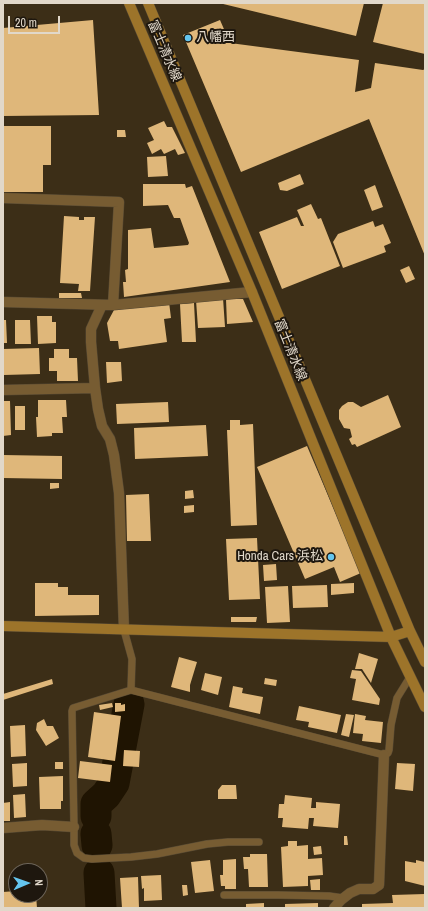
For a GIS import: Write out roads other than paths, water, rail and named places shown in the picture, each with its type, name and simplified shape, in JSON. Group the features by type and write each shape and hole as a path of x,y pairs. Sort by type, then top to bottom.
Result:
{"main road":[{"name":"富士清水線","path":"129,3 252,292 391,637 424,705"},
{"name":"富士清水線","path":"148,3 410,631 425,662"},
{"path":"3,626 391,637 410,631"}],"street":[{"path":"3,198 119,202 113,305"},
{"path":"3,302 113,305 252,292"},
{"path":"102,305 91,329 95,388 102,426 110,440 114,455 119,493 124,630"},
{"path":"3,390 95,388"},
{"path":"334,908 344,898 359,889 373,888 379,885 384,755"},
{"path":"3,828 42,825 74,827"}],"lane":[{"path":"124,630 132,659 131,690"},
{"path":"259,842 207,844 157,854 92,859 84,858 77,853 74,845 73,708 131,690 384,755 388,753 389,750 391,725 397,698 410,677"},
{"path":"224,895 278,895 344,898"}],"waterway":[{"path":"96,816 96,804 106,795 114,783 129,704"},
{"path":"96,834 97,845"},
{"path":"99,873 101,908"}],"place":[{"name":"八幡西","path":"188,38"},
{"name":"Honda Cars 浜松","path":"331,557"}]}
